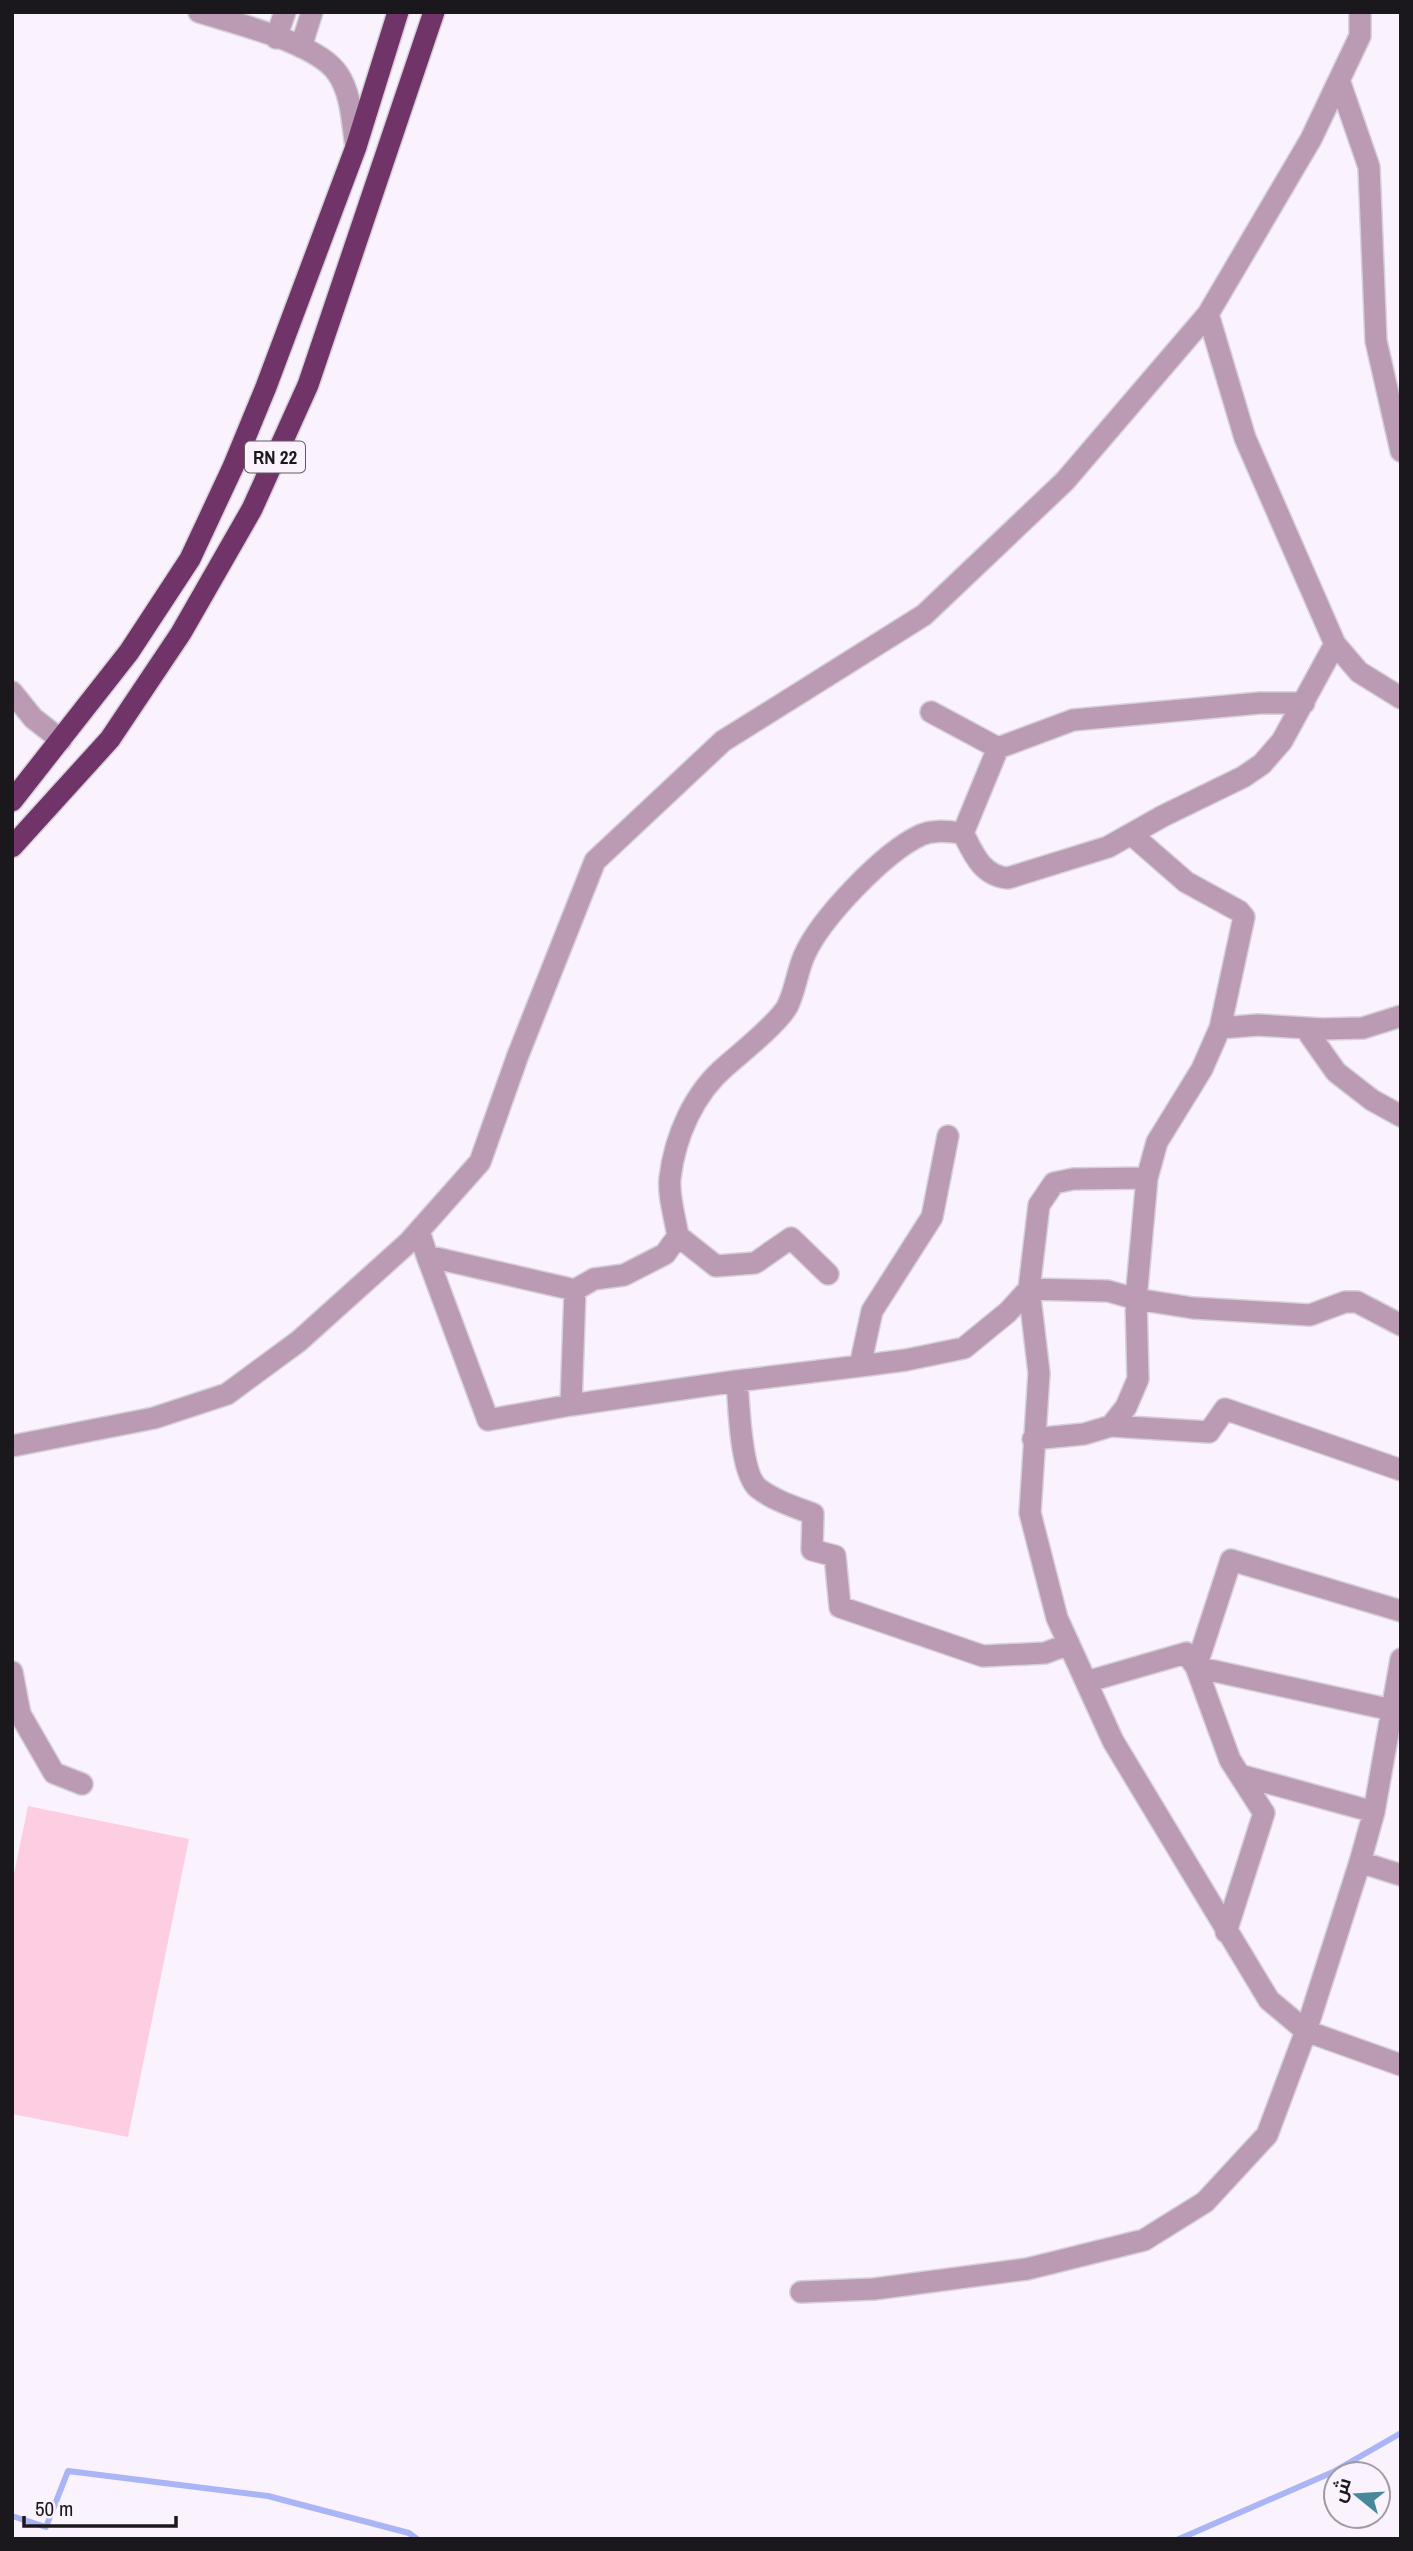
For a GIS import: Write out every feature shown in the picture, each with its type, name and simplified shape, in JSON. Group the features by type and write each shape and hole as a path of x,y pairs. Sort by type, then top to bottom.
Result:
{"highway":[{"name":"RN 22","path":"12,801 128,652 190,559 233,467 266,387 356,148 398,12"},
{"name":"RN 22","path":"12,847 110,739 181,633 252,509 308,385 434,12"}],"street":[{"path":"199,12 247,19 276,38 321,58 337,71 348,99 356,148"},
{"path":"276,38 285,12"},
{"path":"301,47 312,12"},
{"path":"12,1446 154,1418 227,1394 299,1341 419,1231 480,1162 518,1055 595,861 723,741 924,615 1065,481 1208,314 1311,139 1360,36 1360,12"},
{"path":"1339,80 1369,167 1376,341 1401,451"},
{"path":"1208,314 1245,438 1335,644 1359,672 1401,698"},
{"path":"1304,703 1260,703 1073,720 998,748 963,833 977,860 987,871 998,877 1008,878 1108,847 1243,777 1262,764 1282,741 1304,703 1335,644"},
{"path":"12,692 33,718 61,740"},
{"path":"931,712 998,748"},
{"path":"828,1275 791,1238 755,1263 716,1266 678,1236 670,1179 680,1135 698,1096 786,1007 811,945 830,916 874,868 921,835 936,831 963,833"},
{"path":"1111,1426 1126,1407 1138,1379 1136,1299 1147,1178 1157,1142 1202,1069 1220,1028 1244,918 1239,911 1186,882 1131,834"},
{"path":"1220,1028 1363,1028 1401,1016"},
{"path":"1305,1028 1336,1072 1372,1100 1401,1116"},
{"path":"860,1366 872,1311 932,1217 948,1136"},
{"path":"1147,1178 1073,1179 1054,1183 1040,1205 1029,1289 1039,1373 1030,1513 1057,1618 1113,1741 1269,2000 1306,2031 1401,2065"},
{"path":"419,1231 488,1420 737,1381 906,1360 964,1348 1008,1312 1029,1289 1108,1291 1136,1299 1193,1308 1310,1315 1345,1302 1357,1302 1401,1325"},
{"path":"427,1256 575,1290 594,1279 624,1275 665,1254 678,1236"},
{"path":"571,1405 575,1290"},
{"path":"737,1381 745,1462 756,1486 782,1502 813,1514 812,1550 835,1556 841,1607 984,1656 1045,1653 1069,1644"},
{"path":"1034,1439 1084,1434 1111,1426 1209,1432 1224,1409 1401,1470"},
{"path":"1196,1667 1231,1560 1401,1611"},
{"path":"1086,1682 1185,1653 1196,1667 1230,1760 1264,1813 1226,1932"},
{"path":"801,2292 874,2289 1027,2269 1144,2240 1205,2202 1266,2135 1306,2031 1374,1812 1392,1763 1392,1710 1401,1659"},
{"path":"1196,1667 1392,1710"},
{"path":"12,1672 16,1722 54,1773 82,1784"},
{"path":"1240,1775 1374,1812"},
{"path":"1360,1862 1401,1875"}],"shaded area":[{"path":"28,1806 189,1839 128,2137 12,2114 12,1883"}],"waterway":[{"path":"1179,2539 1333,2472 1401,2433"},
{"path":"12,2516 46,2527 68,2471 268,2496 409,2533 417,2539"}]}
